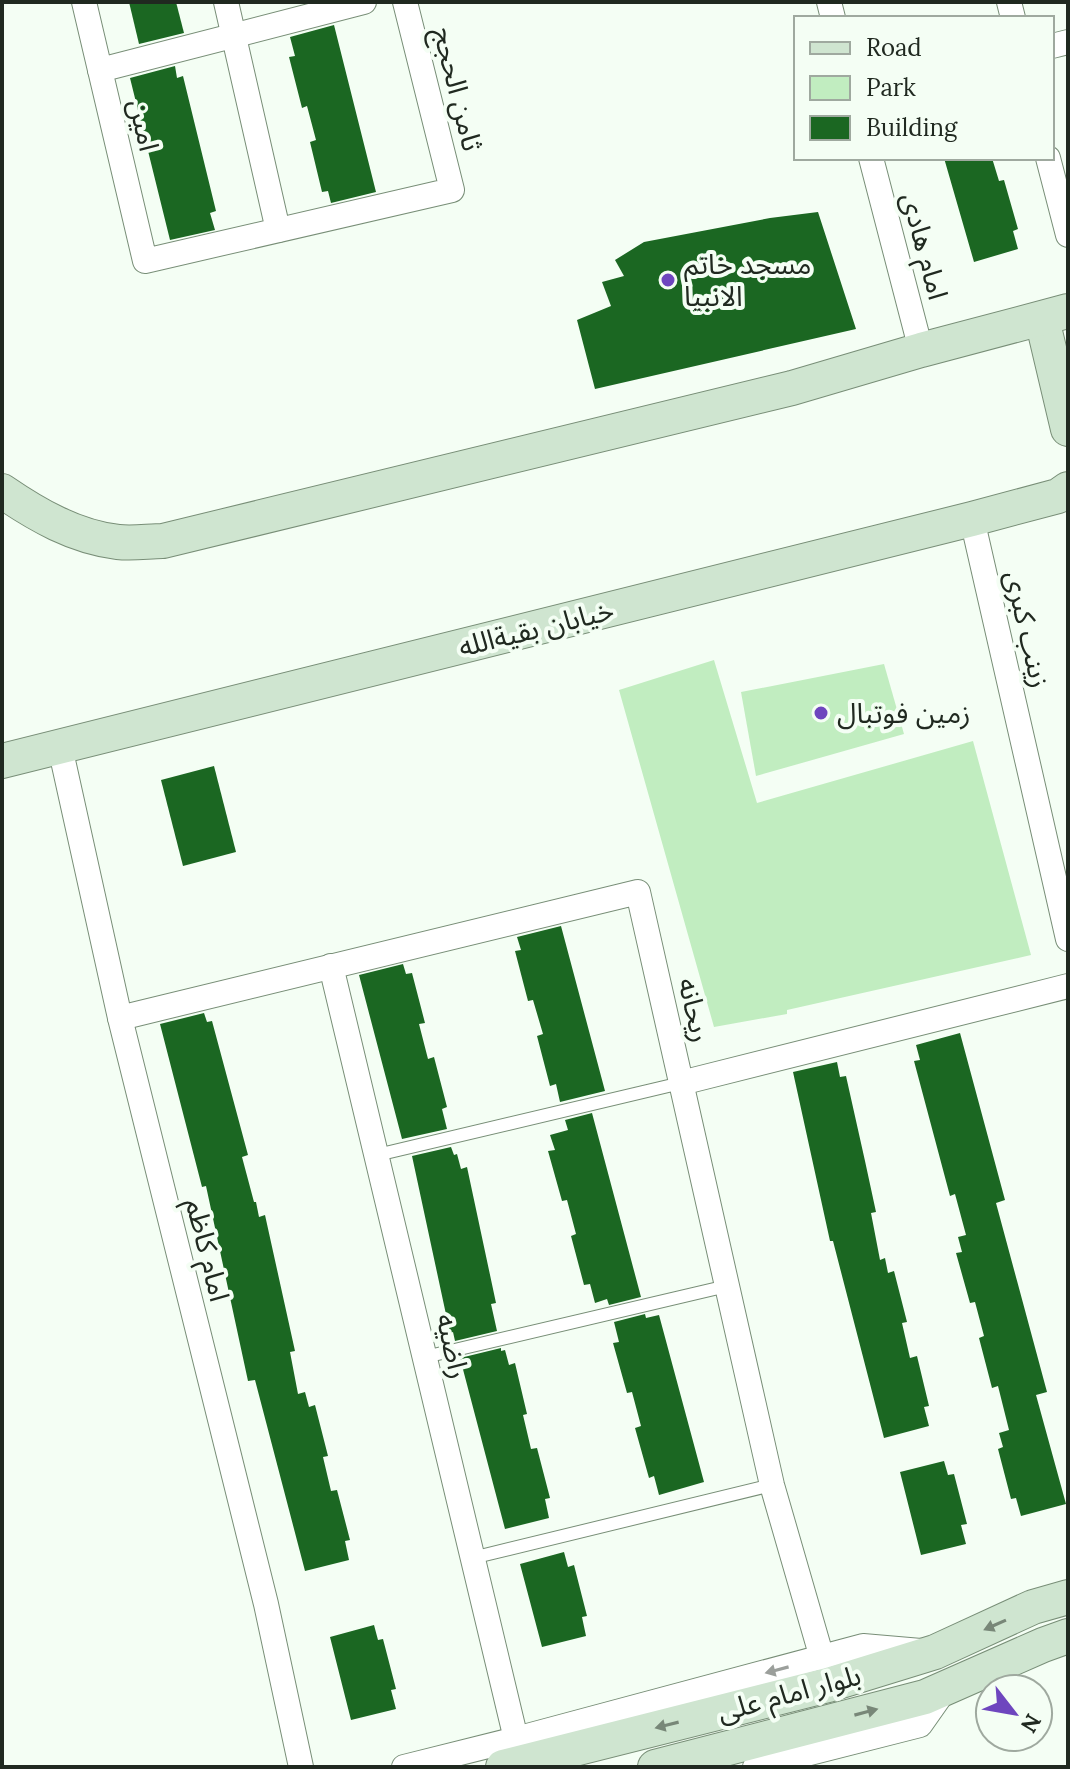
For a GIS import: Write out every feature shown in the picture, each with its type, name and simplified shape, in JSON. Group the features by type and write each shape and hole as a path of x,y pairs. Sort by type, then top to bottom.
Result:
{"street":[{"name":"امین","path":"84,2 145,261 278,230"},
{"path":"226,2 278,230"},
{"path":"100,70 364,2"},
{"name":"ثامن الحجج","path":"278,230 452,190 405,2"},
{"name":"امام هادی","path":"872,160 921,350"},
{"path":"1049,160 1068,235"},
{"path":"2,491 32,512 83,535 120,542 163,541 792,388 1055,315 1068,429"},
{"name":"خیابان بقیةالله","path":"2,761 972,519 1058,496 1068,489"},
{"name":"زینب کبری","path":"972,519 1068,939"},
{"name":"امام کاظم","path":"60,747 120,1018 266,1604 301,1767"},
{"name":"ریحانه","path":"120,1018 638,892 772,1485 822,1658"},
{"name":"راضیه","path":"331,966 472,1558 509,1753"},
{"path":"681,1083 1068,986"},
{"name":"بلوار امام علی","path":"509,1753 828,1685 935,1652 1033,1607 1068,1597"},
{"name":"بلوار امام علی","path":"655,1767 925,1697 1068,1636"},
{"path":"404,1767 509,1753 863,1646 935,1652 946,1688 920,1725 755,1767"}],"lane":[{"path":"377,1155 681,1083"},
{"path":"425,1357 727,1286"},
{"path":"472,1558 772,1485"}],"green space":[{"path":"714,660 757,803 973,741 1031,955 787,1010 787,1014 714,1027 619,690"},
{"name":"زمین فوتبال","path":"884,664 904,734 756,776 741,692"}],"building":[{"path":"129,2 176,2 184,33 139,44"},
{"path":"334,25 376,192 331,203 328,191 322,192 310,142 316,140 307,106 302,108 289,57 295,56 290,37"},
{"path":"175,66 177,78 183,76 216,211 210,213 215,230 170,240 130,78"},
{"path":"945,160 993,160 999,181 1004,180 1018,229 1013,231 1018,249 974,262"},
{"path":"818,212 856,329 595,389 577,320 611,306 602,282 624,276 615,260 644,242"},
{"path":"214,766 236,852 183,866 161,780"},
{"path":"561,926 605,1091 560,1102 556,1084 550,1086 537,1036 543,1034 533,1000 528,1001 515,951 521,950 517,937"},
{"path":"403,964 406,974 412,973 425,1023 419,1024 428,1059 434,1057 447,1107 442,1109 447,1129 402,1139 359,975"},
{"path":"204,1013 207,1022 212,1021 248,1155 242,1157 254,1202 259,1217 265,1215 295,1351 290,1352 298,1394 305,1392 309,1407 315,1405 328,1456 323,1457 331,1491 337,1490 350,1540 345,1541 349,1560 305,1571 255,1380 248,1381 206,1186 202,1187 160,1024"},
{"path":"960,1033 1005,1200 996,1203 1047,1392 1036,1395 1066,1504 1021,1516 1016,1498 1011,1499 998,1449 1003,1447 999,1433 1009,1430 998,1386 992,1388 979,1338 984,1336 975,1302 970,1303 956,1253 962,1252 958,1237 966,1235 955,1194 950,1196 914,1061 920,1060 916,1045"},
{"path":"837,1062 840,1077 846,1076 865,1161 876,1212 871,1213 880,1260 885,1258 888,1273 894,1271 907,1322 902,1323 910,1358 917,1356 929,1406 924,1407 929,1426 884,1438 833,1241 830,1241 793,1072"},
{"path":"592,1113 641,1297 609,1305 607,1299 595,1303 590,1284 584,1285 571,1236 576,1234 567,1200 562,1201 548,1151 555,1150 550,1135 568,1130 565,1120"},
{"path":"451,1147 454,1155 457,1154 461,1169 467,1167 496,1303 491,1304 497,1331 455,1341 453,1332 450,1333 412,1156"},
{"path":"645,1314 646,1318 659,1315 704,1482 659,1495 654,1476 649,1478 635,1428 641,1426 632,1392 627,1393 613,1343 619,1342 614,1322"},
{"path":"501,1348 501,1351 505,1350 509,1365 515,1363 527,1414 523,1415 531,1449 537,1448 550,1498 545,1499 549,1518 505,1529 460,1358"},
{"path":"944,1461 948,1475 954,1474 967,1524 961,1525 966,1544 921,1555 900,1472"},
{"path":"564,1552 568,1567 574,1565 587,1616 582,1617 586,1636 542,1647 520,1564"},
{"path":"374,1625 378,1640 383,1639 396,1689 391,1690 396,1709 351,1720 330,1637"}],"place":[{"name":"مسجد خاتم الانبیا","path":"668,280"},
{"name":"زمین فوتبال","path":"821,713"}]}
